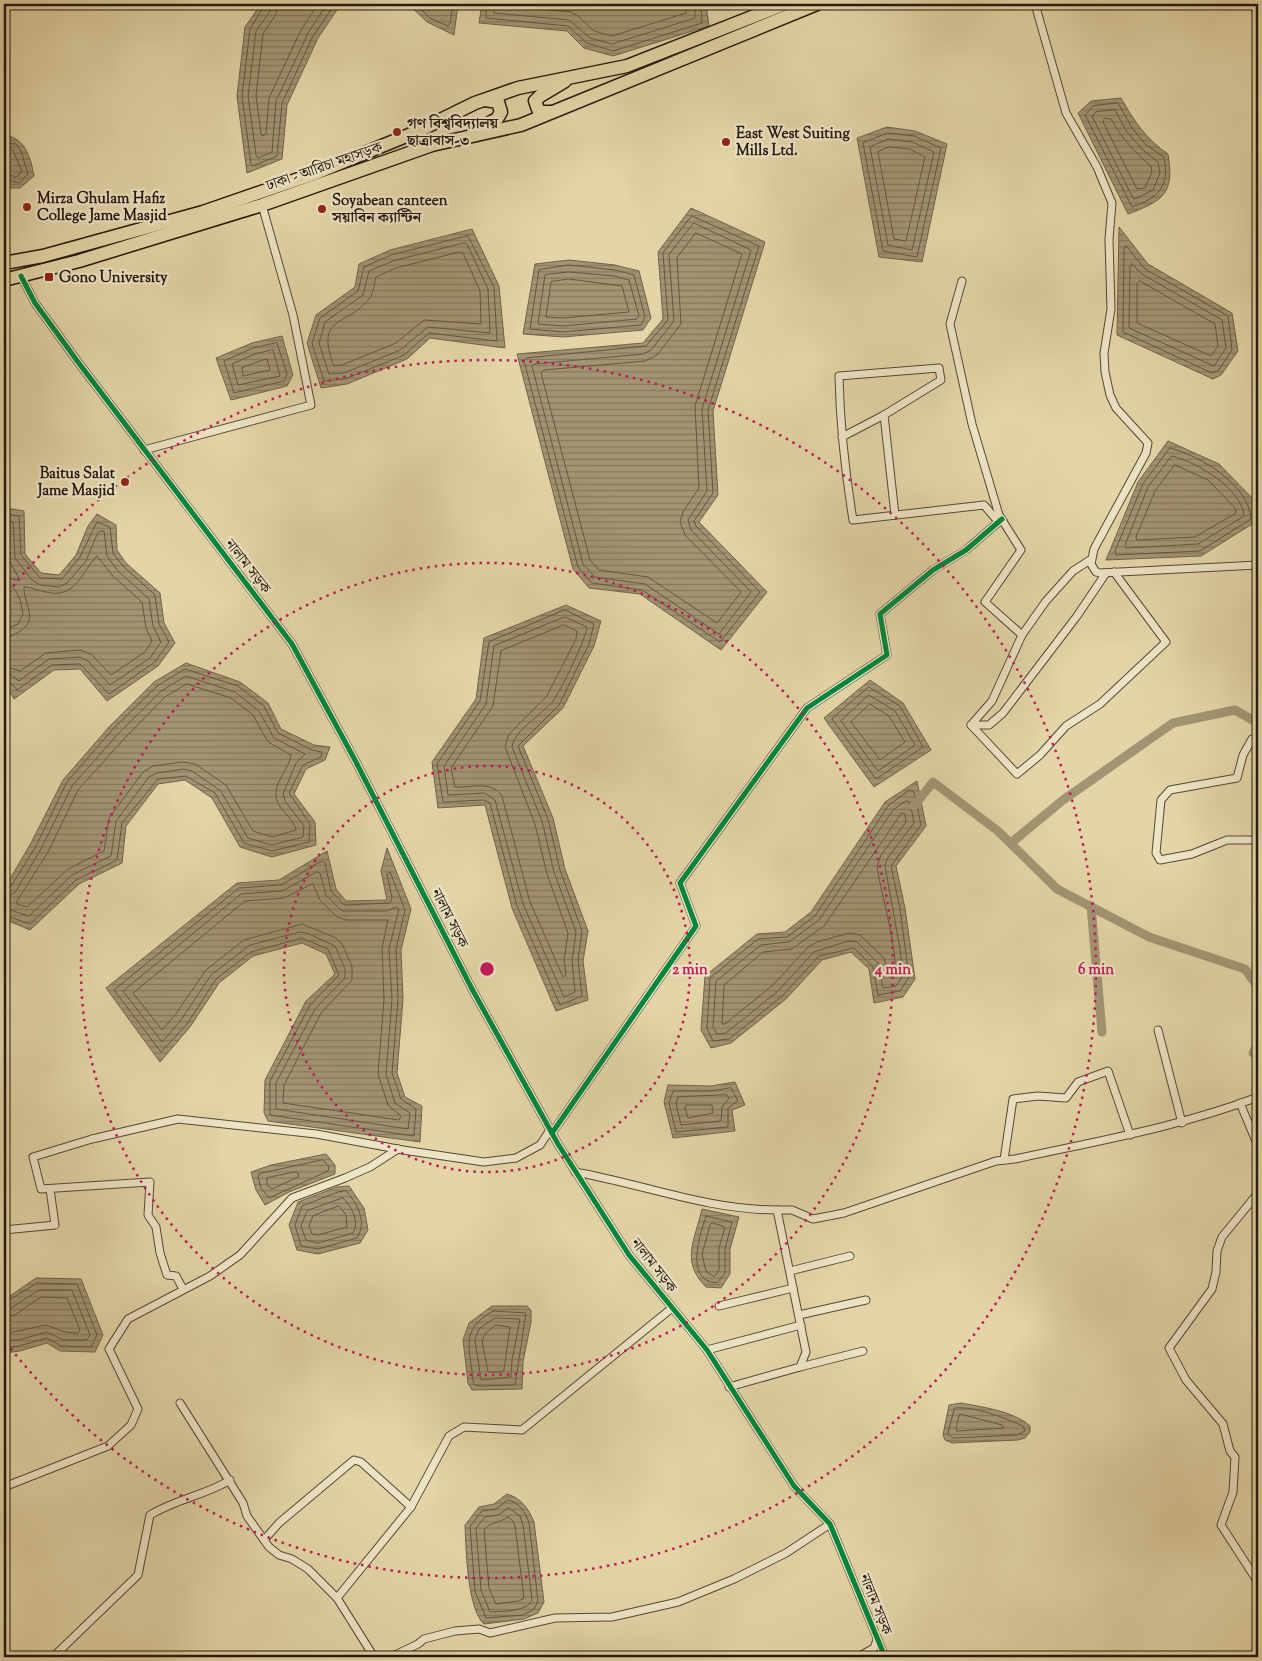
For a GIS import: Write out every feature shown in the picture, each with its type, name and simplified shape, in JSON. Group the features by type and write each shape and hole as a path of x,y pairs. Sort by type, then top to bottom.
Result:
{"highway":[{"path":"4,263 43,256 194,214 316,174 518,88 627,66 653,58 786,4"},
{"name":"ঢাকা - আরিচা মহাসড়ক","path":"4,280 95,256 262,205 457,138 503,130 556,111 817,4"},
{"path":"556,111 539,112 535,101 540,96 577,75"},
{"path":"457,138 497,119 501,112 498,102 486,100"}],"street":[{"path":"971,725 992,701 1022,635 1046,601 1073,571 1090,560 1094,549 1146,453 1148,443 1116,408 1110,395 1105,372 1104,353 1111,309 1109,254 1112,214 1111,197 1097,167 1066,113 1035,4"},
{"path":"144,450 311,405 293,315 262,205"},
{"name":"নালাম সড়ক","path":"21,276 42,313 299,655 472,989 551,1132 628,1255 708,1350 729,1387 794,1486 830,1524 885,1657"},
{"path":"962,281 950,324 972,424 1001,517 1021,550 985,602 1022,635"},
{"path":"842,437 884,415 941,380 939,368 839,376 842,437 853,520 984,505 994,518 1001,517"},
{"path":"884,415 895,515"},
{"path":"183,1289 176,1276 167,1276 160,1254 156,1227 148,1215 150,1182 41,1190 33,1157 92,1139 178,1119 316,1134 484,1162 516,1158 540,1145 696,926 680,883 807,708 887,655 880,614 933,570 966,550 1001,517"},
{"path":"1090,560 1096,572 1106,573 1258,565"},
{"path":"971,725 1017,774 1040,755 1066,726 1100,704 1166,642 1114,572"},
{"path":"971,725 989,725 1003,713 1077,616 1106,573"},
{"path":"1258,740 1252,739 1243,755 1237,778 1170,790 1161,800 1156,853 1160,860 1192,854 1228,840 1258,840"},
{"path":"1158,1030 1182,1122"},
{"path":"1004,1160 1012,1099 1038,1096 1066,1098 1078,1082 1108,1071 1130,1135"},
{"path":"575,1172 618,1180 708,1204 746,1210 792,1210 813,1219 844,1213 1004,1160 1130,1135 1182,1122 1258,1096"},
{"path":"1240,1103 1258,1146"},
{"path":"4,1487 108,1446 132,1425 138,1409 109,1349 128,1319 210,1276 240,1255 292,1198 370,1167 398,1149"},
{"path":"4,1230 55,1225 50,1189"},
{"path":"1258,1193 1222,1237 1217,1250 1216,1272 1212,1289 1169,1348 1186,1380 1223,1424 1230,1450 1235,1457 1234,1492 1221,1525 1258,1582"},
{"path":"777,1210 806,1352 800,1367"},
{"path":"790,1271 850,1256"},
{"path":"718,1306 793,1288"},
{"path":"799,1315 866,1300"},
{"path":"337,1598 411,1507 449,1436 464,1427 522,1430 672,1308"},
{"path":"708,1350 801,1326"},
{"path":"729,1387 863,1351"},
{"path":"180,1403 230,1480 243,1503 246,1516 264,1540 279,1555 292,1559 308,1569 337,1598 374,1657"},
{"path":"264,1540 279,1523 354,1460 362,1462 411,1507"},
{"path":"54,1657 138,1575 150,1514 176,1501 212,1491 230,1480"},
{"path":"392,1657 418,1644 424,1638 455,1631 479,1629 490,1633 555,1618 612,1617 678,1602 734,1579 786,1553 830,1524"},
{"path":"858,1657 874,1648 877,1640"}],"water":[{"path":"261,4 341,4 318,38 287,105 282,159 247,173 237,96 245,27"},
{"path":"408,4 458,4 454,35 427,22"},
{"path":"482,4 706,4 709,26 613,56 584,48 567,31 479,23"},
{"path":"1121,98 1141,129 1168,154 1170,168 1167,188 1163,195 1150,205 1128,214 1078,113 1091,101"},
{"path":"887,127 915,131 947,144 922,262 879,257 857,138"},
{"path":"9,136 15,138 24,146 33,170 34,176 20,188 8,188 4,181 4,138"},
{"path":"691,208 765,242 713,411 718,495 699,522 767,592 721,650 640,594 589,588 573,569 517,354 643,343 663,319 658,252"},
{"path":"1119,227 1148,264 1232,313 1238,351 1221,375 1213,379 1117,335"},
{"path":"472,229 499,286 505,348 430,338 407,359 347,384 321,388 307,343 316,315 355,287 359,264 390,250"},
{"path":"569,260 615,265 639,271 651,318 643,330 563,337 523,334 535,264"},
{"path":"282,336 293,375 287,386 231,400 216,358 252,343"},
{"path":"1168,441 1219,464 1253,499 1257,521 1201,556 1106,560 1138,482"},
{"path":"4,509 24,511 25,554 41,573 59,575 76,555 88,526 97,514 116,525 117,550 126,563 160,593 164,623 175,643 158,666 107,701 80,669 54,670 14,699 4,681 4,619 12,614 4,589"},
{"path":"566,605 601,621 594,646 563,708 523,746 553,818 565,869 588,931 583,961 588,1000 556,1011 512,908 485,805 438,808 432,762 476,699 484,638"},
{"path":"186,663 240,682 268,703 281,729 314,745 330,747 325,760 306,769 294,794 315,822 316,845 272,857 240,847 212,798 185,780 158,784 126,826 122,863 79,884 30,930 4,919 4,889 31,843 63,780 109,727 154,682"},
{"path":"870,680 903,703 931,750 874,787 824,718"},
{"path":"917,781 926,826 896,866 905,908 915,979 903,997 874,1003 869,969 851,952 822,960 786,999 731,1043 711,1048 701,1030 705,976 757,934 785,932 811,912 885,802"},
{"path":"387,848 411,909 401,950 403,999 397,1073 405,1097 422,1106 420,1142 268,1121 264,1113 265,1080 306,1001 335,974 326,954 302,943 253,956 219,983 190,1027 160,1062 106,988 237,883 279,880 327,851 336,889 346,901 387,900 381,871"},
{"path":"735,1082 745,1105 732,1110 735,1131 673,1138 664,1102 668,1085 711,1086"},
{"path":"326,1154 335,1165 335,1174 289,1192 265,1205 256,1190 251,1172 271,1165"},
{"path":"349,1186 364,1208 368,1230 360,1243 318,1254 297,1250 289,1225 298,1202 337,1187"},
{"path":"702,1209 739,1217 730,1249 730,1274 721,1288 706,1287 693,1268 691,1259 693,1240"},
{"path":"36,1278 81,1279 103,1335 95,1352 60,1351 47,1343 20,1351 4,1353 4,1300"},
{"path":"492,1306 527,1306 531,1310 531,1322 523,1362 522,1389 472,1390 468,1383 463,1340 469,1323"},
{"path":"961,1403 1007,1413 1030,1426 1030,1432 1025,1438 1018,1440 952,1443 945,1440 943,1435 949,1405"},
{"path":"507,1494 516,1498 524,1505 534,1522 544,1602 538,1613 524,1619 484,1624 478,1616 471,1592 465,1525 479,1507 494,1504"}],"waterway":[{"path":"1011,843 1063,800 1173,723 1235,710 1258,723"},
{"path":"914,806 933,782 998,831 1057,889 1149,937 1245,969 1258,987"},
{"path":"1091,906 1102,1032"},
{"path":"1253,1053 1258,1043"}],"cycle path":[{"path":"21,276 35,303 78,362 292,644 356,762 472,989 558,1144 629,1255 707,1350 794,1486 830,1524 885,1657"},
{"path":"552,1133 696,926 680,883 807,708 887,655 880,614 933,570 966,550 1002,519"}],"place":[{"name":"গণ বিশ্ববিদ্যালয় ছাত্রাবাস-৩","path":"397,132"},
{"name":"East West Suiting Mills Ltd.","path":"726,142"},
{"name":"Mirza Ghulam Hafiz College Jame Masjid","path":"27,207"},
{"name":"Soyabean canteen সয়াবিন ক্যান্টিন","path":"322,209"},
{"name":"Gono University","path":"49,277"},
{"name":"Baitus Salat Jame Masjid","path":"125,482"}]}
